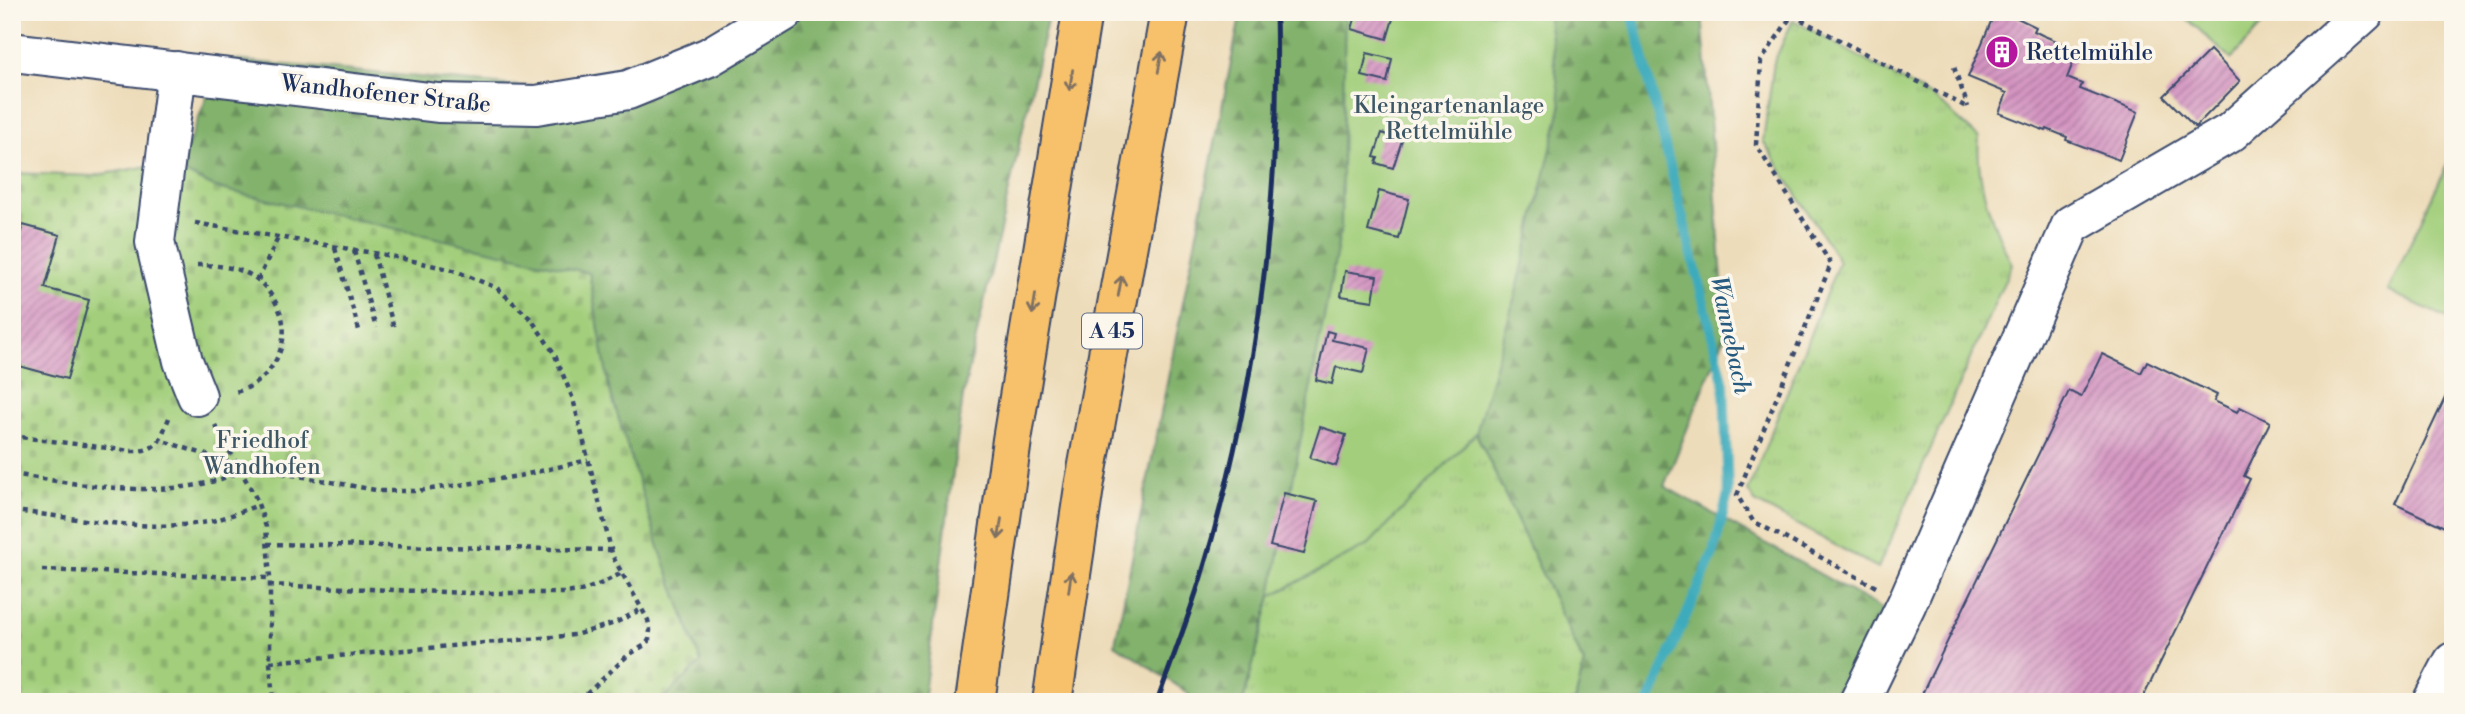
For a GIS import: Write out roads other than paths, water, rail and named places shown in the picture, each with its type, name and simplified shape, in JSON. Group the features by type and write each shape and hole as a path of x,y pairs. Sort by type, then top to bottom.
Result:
{"highway":[{"path":"975,702 1012,440 1082,12"},
{"name":"A 45","path":"1052,702 1084,487 1170,12"}],"street":[{"name":"Wandhofener Straße","path":"12,52 438,103 536,105 628,90 709,57 784,12"},
{"path":"1859,702 1907,603 2071,225 2231,132 2365,12"},
{"path":"177,71 155,242 183,361 192,384"},
{"path":"2431,702 2453,663"}],"waterway":[{"name":"Wannebach","path":"1632,12 1724,384 1728,494 1714,551 1649,702"}],"railway":[{"path":"1157,702 1201,577 1237,438 1250,368 1269,226 1274,155 1276,12"}],"place":[{"name":"Rettelmühle","path":"2002,52"}],"park label":[{"name":"Kleingartenanlage Rettelmühle","path":"1449,118"},
{"name":"Friedhof Wandhofen","path":"262,453"}]}
